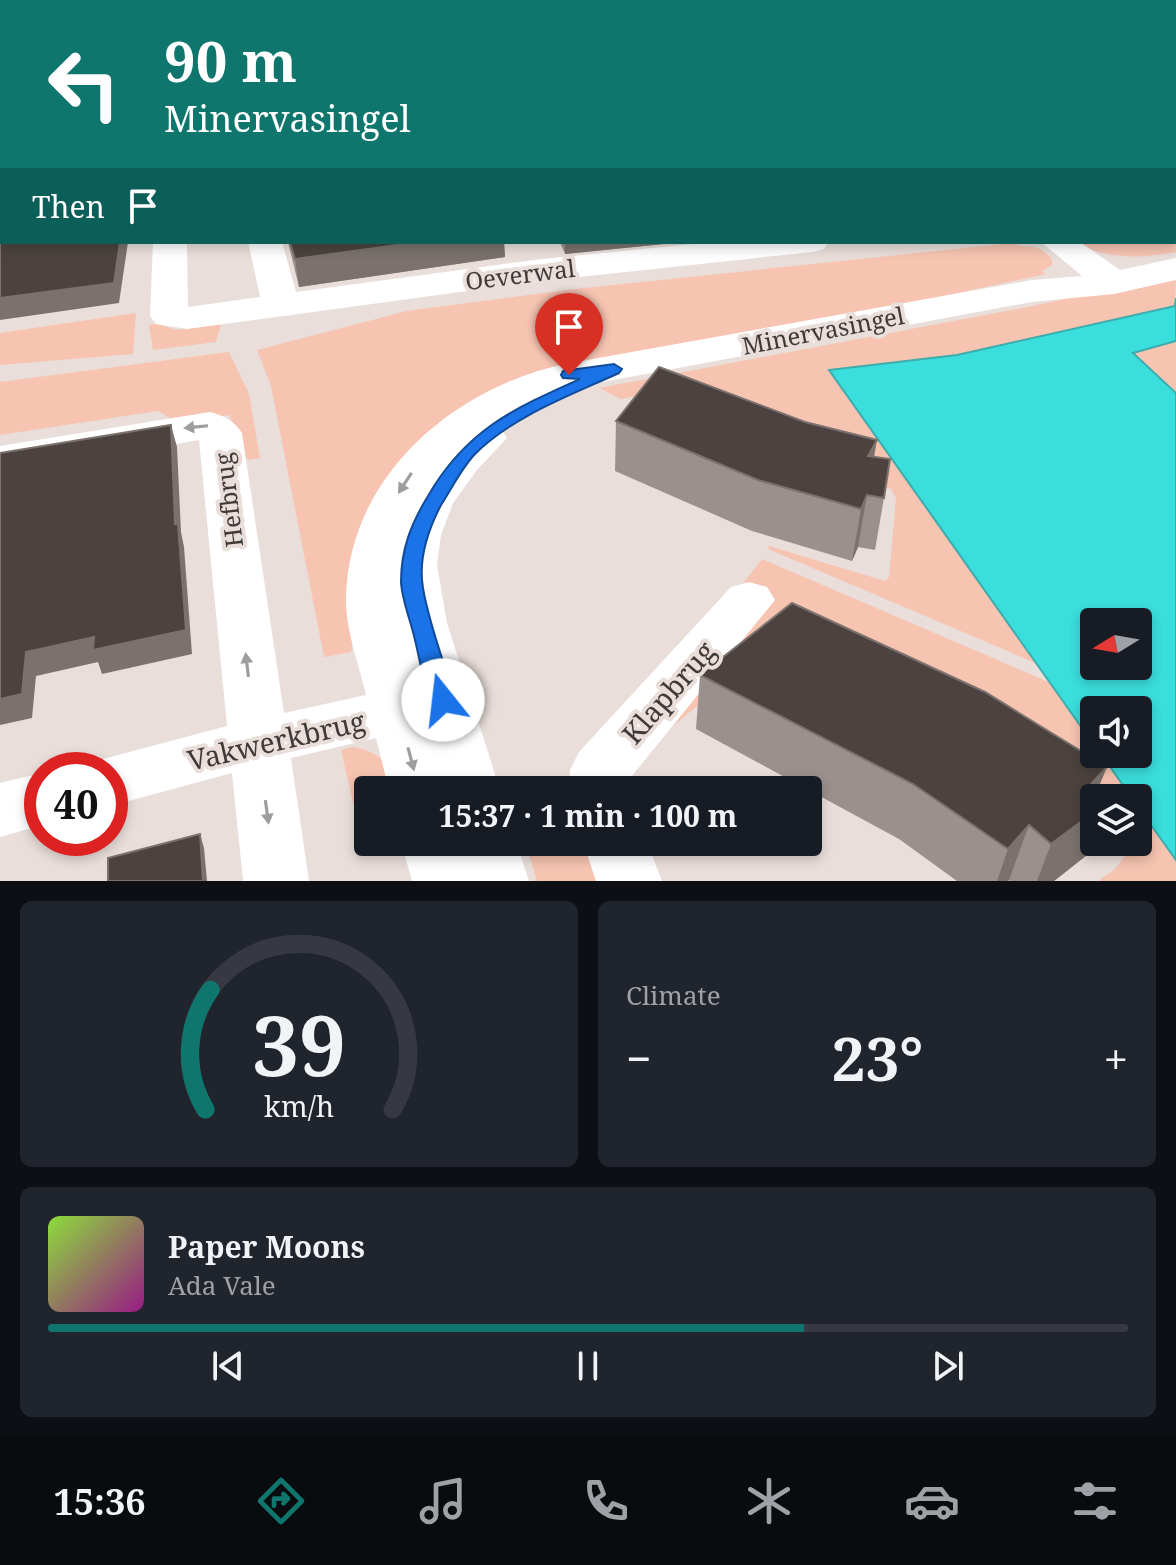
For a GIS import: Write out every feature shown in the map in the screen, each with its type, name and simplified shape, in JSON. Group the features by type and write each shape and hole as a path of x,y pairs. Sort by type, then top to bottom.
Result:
{"street":[{"name":"Oeverwal","path":"170,244 169,316 187,318 281,306 534,256 778,244"},
{"path":"266,244 281,306"},
{"path":"1061,244 1104,276"},
{"name":"Minervasingel","path":"420,776 421,706 412,586 413,551 433,500 470,450 494,430 542,402 614,369 1032,291 1074,290 1104,276 1176,258"},
{"name":"Minervasingel","path":"1104,276 1176,269"},
{"name":"Hefbrug","path":"0,460 210,425 220,433 276,881"},
{"name":"Klapbrug","path":"601,776 601,770 672,685 749,600"},
{"name":"Minervasingel","path":"421,706 461,776"},
{"name":"Vakwerkbrug","path":"128,776 257,742 421,706"},
{"path":"0,810 24,804"},
{"path":"437,856 445,881"},
{"path":"488,856 496,881"},
{"path":"620,856 629,881"}],"shaded area":[{"path":"1003,244 1036,248 1052,259 1052,265 1042,271 1046,274 502,391 353,641 351,652 324,657 271,386 257,350 407,311 575,289"},
{"path":"1076,244 1175,244 1176,252 1123,256"},
{"path":"1176,274 1175,306 957,355 830,371 1040,665 768,549 769,546 885,581 889,577 896,498 891,489 801,465 650,394 621,399 599,388 1033,306"},
{"path":"136,313 133,354 0,365 0,333"},
{"path":"158,324 176,330 221,324 216,342 153,350 149,325"},
{"path":"1176,341 1176,393 1132,353"},
{"path":"229,352 249,394 260,458 249,460 241,455 230,415 178,423 158,411 0,435 0,382"},
{"path":"762,559 1051,683 1080,725 1080,768 1111,768 1122,784 1080,784 1080,791 776,641 673,726 772,597 744,582"},
{"path":"352,747 370,752 384,761 395,776 354,776 354,807 341,750"},
{"path":"1152,827 1176,860 1176,881 1098,881 1114,870 1125,856 1152,856"},
{"path":"530,856 596,856 605,881 537,881"}],"water":[{"path":"1176,298 1176,341 1133,353 1176,393 1176,860 1152,827 1152,784 1122,784 1111,768 1152,768 1152,696 1080,696 1080,725 829,370 957,355 1175,306"}],"building":[{"path":"0,244 120,244 114,283 0,298"},
{"path":"291,244 404,244 295,259"},
{"path":"659,367 805,422 877,440 868,456 890,459 884,498 867,495 861,509 758,480 616,421"},
{"path":"171,425 175,524 178,524 186,630 93,650 94,637 26,652 22,694 0,699 0,453"},
{"path":"792,603 985,692 1080,750 1080,768 1106,768 1091,784 1080,784 1080,822 1051,844 1029,825 1008,849 913,784 700,675"},
{"path":"200,834 203,881 108,881 108,858 128,856 128,853"}],"route":[{"path":"443,700 412,586 416,538 433,500 470,450 494,430 542,402 614,369 569,375"}]}
